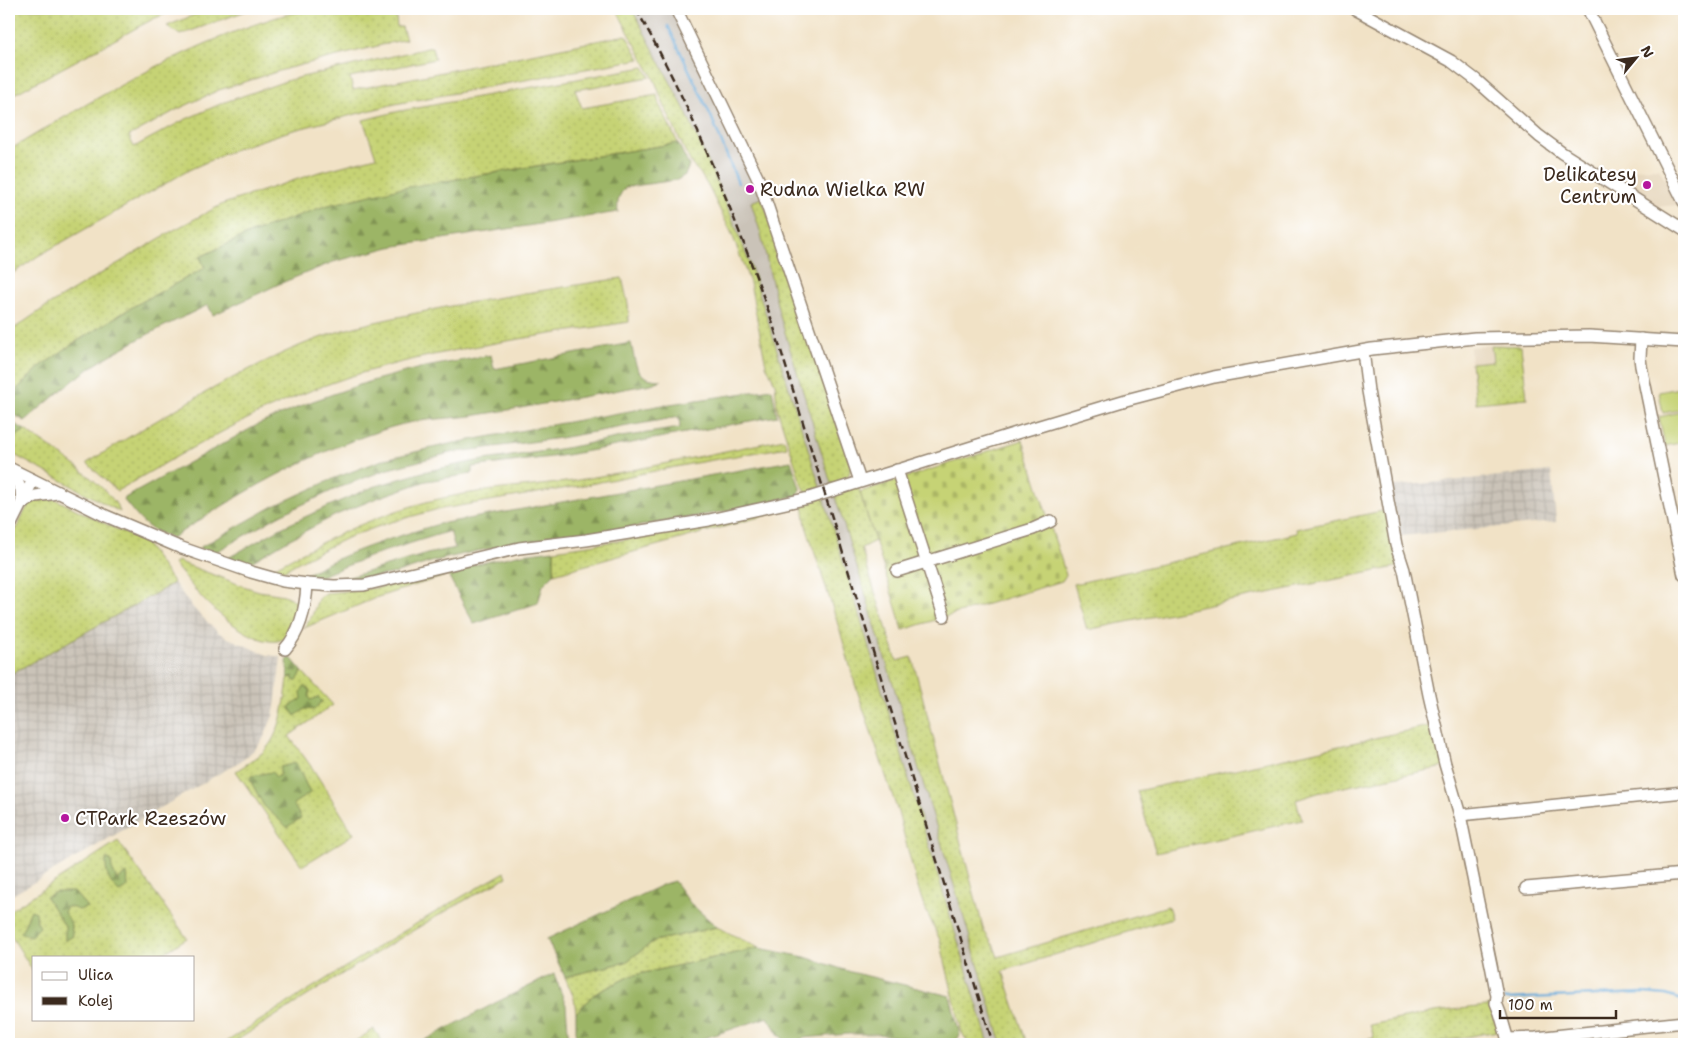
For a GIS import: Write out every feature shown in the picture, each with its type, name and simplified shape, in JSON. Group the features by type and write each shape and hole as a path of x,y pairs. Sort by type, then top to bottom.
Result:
{"street":[{"path":"676,9 759,181 860,481"},
{"path":"1354,9 1451,61 1476,80 1539,136 1562,153 1684,230"},
{"path":"1588,9 1684,202"},
{"path":"10,468 106,516 179,547 251,572 283,581 307,584 334,586 364,585 519,548 586,540 709,520 809,498 1023,431 1214,377 1392,346 1476,338 1571,336 1684,342"},
{"path":"1641,339 1641,366 1684,575"},
{"path":"1363,351 1368,391 1396,545 1404,570 1443,756 1460,815 1493,973 1497,996 1496,1002 1508,1042 1684,1022"},
{"path":"10,468 21,489 21,504"},
{"path":"897,470 944,616"},
{"path":"9,528 33,480"},
{"path":"21,504 36,496 57,492"},
{"path":"897,571 1033,528 1051,520"},
{"path":"285,650 303,616 307,584"},
{"path":"1460,815 1684,792"},
{"path":"1526,888 1684,874"}],"shaded area":[{"path":"632,9 673,9 762,198 751,202 761,234 779,313 1002,1044 989,1044 821,490 751,267 731,215 685,110"},
{"path":"1659,168 1678,205 1655,207 1596,170"},
{"path":"1491,345 1493,361 1471,363 1470,347"},
{"path":"1551,471 1556,522 1398,536 1389,487"},
{"name":"CTPark Rzeszów","path":"174,583 194,609 218,632 267,655 281,657 273,716 263,739 244,759 9,897 9,675"},
{"path":"883,1037 884,1044 798,1044 805,1041"}],"green space":[{"path":"9,9 177,9 153,19 9,97"},
{"path":"209,9 251,9 180,35 167,26"},
{"path":"315,9 432,9 396,16 397,27 402,27 406,39 289,68 219,90 178,109 129,136 134,147 184,120 225,102 289,80 432,47 435,59 350,77 353,90 626,35 640,59 395,104 290,131 238,148 191,169 38,256 9,276 9,150 104,94 169,60 236,31 276,17"},
{"path":"616,9 632,9 685,110 731,215 751,267 821,490 810,494 807,493 801,483 777,408 775,383 766,365 750,283 732,234 709,188 700,173 692,165 663,103 655,81"},
{"path":"644,67 650,77 575,90 582,108 657,95 659,104 678,143 467,177 325,206 251,233 200,257 205,268 134,306 74,343 40,367 9,397 9,332 47,306 172,231 223,204 316,173 376,157 363,120 400,111"},
{"path":"678,143 689,166 685,175 677,180 626,187 619,199 618,212 390,247 333,262 279,284 213,315 208,305 149,334 93,366 25,421 9,412 9,397 40,367 74,343 134,306 205,268 200,257 251,233 325,206 396,189"},
{"path":"762,198 851,466 849,474 845,479 832,487 779,313 761,234 751,202"},
{"path":"622,278 628,304 629,322 496,343 397,363 365,372 300,395 268,409 207,440 117,491 87,463 164,416 244,372 280,354 340,331 517,294"},
{"path":"631,343 638,370 646,377 662,380 651,384 516,409 421,421 392,427 334,448 278,475 224,505 172,538 149,527 123,499 259,424 313,401 368,382 420,368 491,355 494,369"},
{"path":"1491,345 1521,346 1527,398 1476,403 1471,363 1493,361"},
{"path":"1684,387 1684,409 1663,413 1659,392"},
{"path":"772,389 777,416 567,455 472,467 472,474 426,481 336,515 246,565 228,558 281,528 373,487 423,472 471,462 680,428 679,417 560,438 450,453 388,469 340,487 280,515 214,553 199,548 274,506 335,478 385,459 449,444 557,424 663,405"},
{"path":"1684,411 1684,442 1665,446 1659,417"},
{"path":"9,421 25,430 11,440 9,439"},
{"path":"25,430 92,479 115,502 120,512 9,452 9,439 11,440"},
{"path":"784,439 787,447 580,486 435,510 388,523 349,537 278,574 268,571 307,550 367,522 430,501 484,491 573,481"},
{"path":"1023,440 1066,575 1062,581 903,630 860,492"},
{"path":"791,461 800,488 799,494 796,496 721,512 477,551 434,561 397,573 343,579 427,554 455,548 450,531 379,553 316,578 301,577 351,553 439,524"},
{"path":"858,486 875,541 861,548 897,661 912,657 984,931 994,946 998,957 1168,906 1172,918 1003,971 1027,1044 1002,1044 834,493"},
{"path":"823,495 989,1044 969,1044 962,1033 940,940 924,906 917,885 898,812 855,684 806,526 803,505"},
{"path":"55,499 145,543 174,583 9,675 9,543 31,503"},
{"path":"799,504 799,506 554,574 554,550 631,539"},
{"path":"1387,510 1401,566 1087,630 1074,584 1297,533 1296,529"},
{"path":"554,550 554,574 543,585 538,603 474,624 446,571 522,554"},
{"path":"177,561 243,586 284,595 298,602 302,609 287,636 279,641 268,641 256,637 231,623 204,600 174,564"},
{"path":"446,571 448,575 378,597 304,628 312,616 318,599 326,593 376,588"},
{"path":"291,658 302,671 296,681 293,680 293,676 288,678 287,659"},
{"path":"302,671 333,705 289,736 313,769 354,834 302,866 236,771 259,756 274,737 281,718 288,678 300,676"},
{"path":"304,686 310,690 309,697 311,700 318,697 322,701 314,710 305,709 295,716 289,707 302,699 301,692"},
{"path":"1433,725 1444,767 1324,791 1296,800 1302,820 1156,853 1137,791"},
{"path":"296,763 310,793 293,804 301,818 287,827 264,806 250,780 251,776 272,772 276,777 280,775 280,767"},
{"path":"118,841 187,938 160,956 32,956 32,970 9,932 9,911"},
{"path":"106,859 111,860 112,869 117,880 127,873 128,887 119,892 113,885 108,877"},
{"path":"505,872 507,877 402,937 231,1044 223,1044 398,935"},
{"path":"674,881 690,903 717,927 654,941 626,962 565,977 547,939"},
{"path":"56,892 74,892 87,907 79,910 67,906 64,912 70,921 73,936 65,941 65,926 46,897"},
{"path":"31,910 36,912 37,922 40,927 31,936 21,933"},
{"path":"717,927 759,948 630,976 593,995 576,1013 574,998 565,977 626,962 654,941"},
{"path":"759,948 805,957 851,972 950,996 960,1035 956,1041 950,1044 877,1034 848,1034 803,1038 796,1044 789,1044 779,1035 768,1017 687,1044 578,1044 576,1013 593,995 630,976"},
{"path":"554,974 566,1005 569,1044 418,1044 495,1003"},
{"path":"1495,1005 1503,1030 1428,1044 1342,1044 1374,1038 1370,1025 1434,1012"},
{"path":"374,1029 384,1044 351,1044"}],"waterway":[{"path":"668,26 711,116 738,183"},
{"path":"1505,999 1643,993 1666,995 1684,1001"}],"railway":[{"path":"636,9 675,84 710,160 742,238 771,318 993,1044"}],"place":[{"name":"Delikatesy Centrum","path":"1647,185"},
{"name":"Rudna Wielka RW","path":"750,189"},
{"name":"CTPark Rzeszów","path":"65,818"}]}
